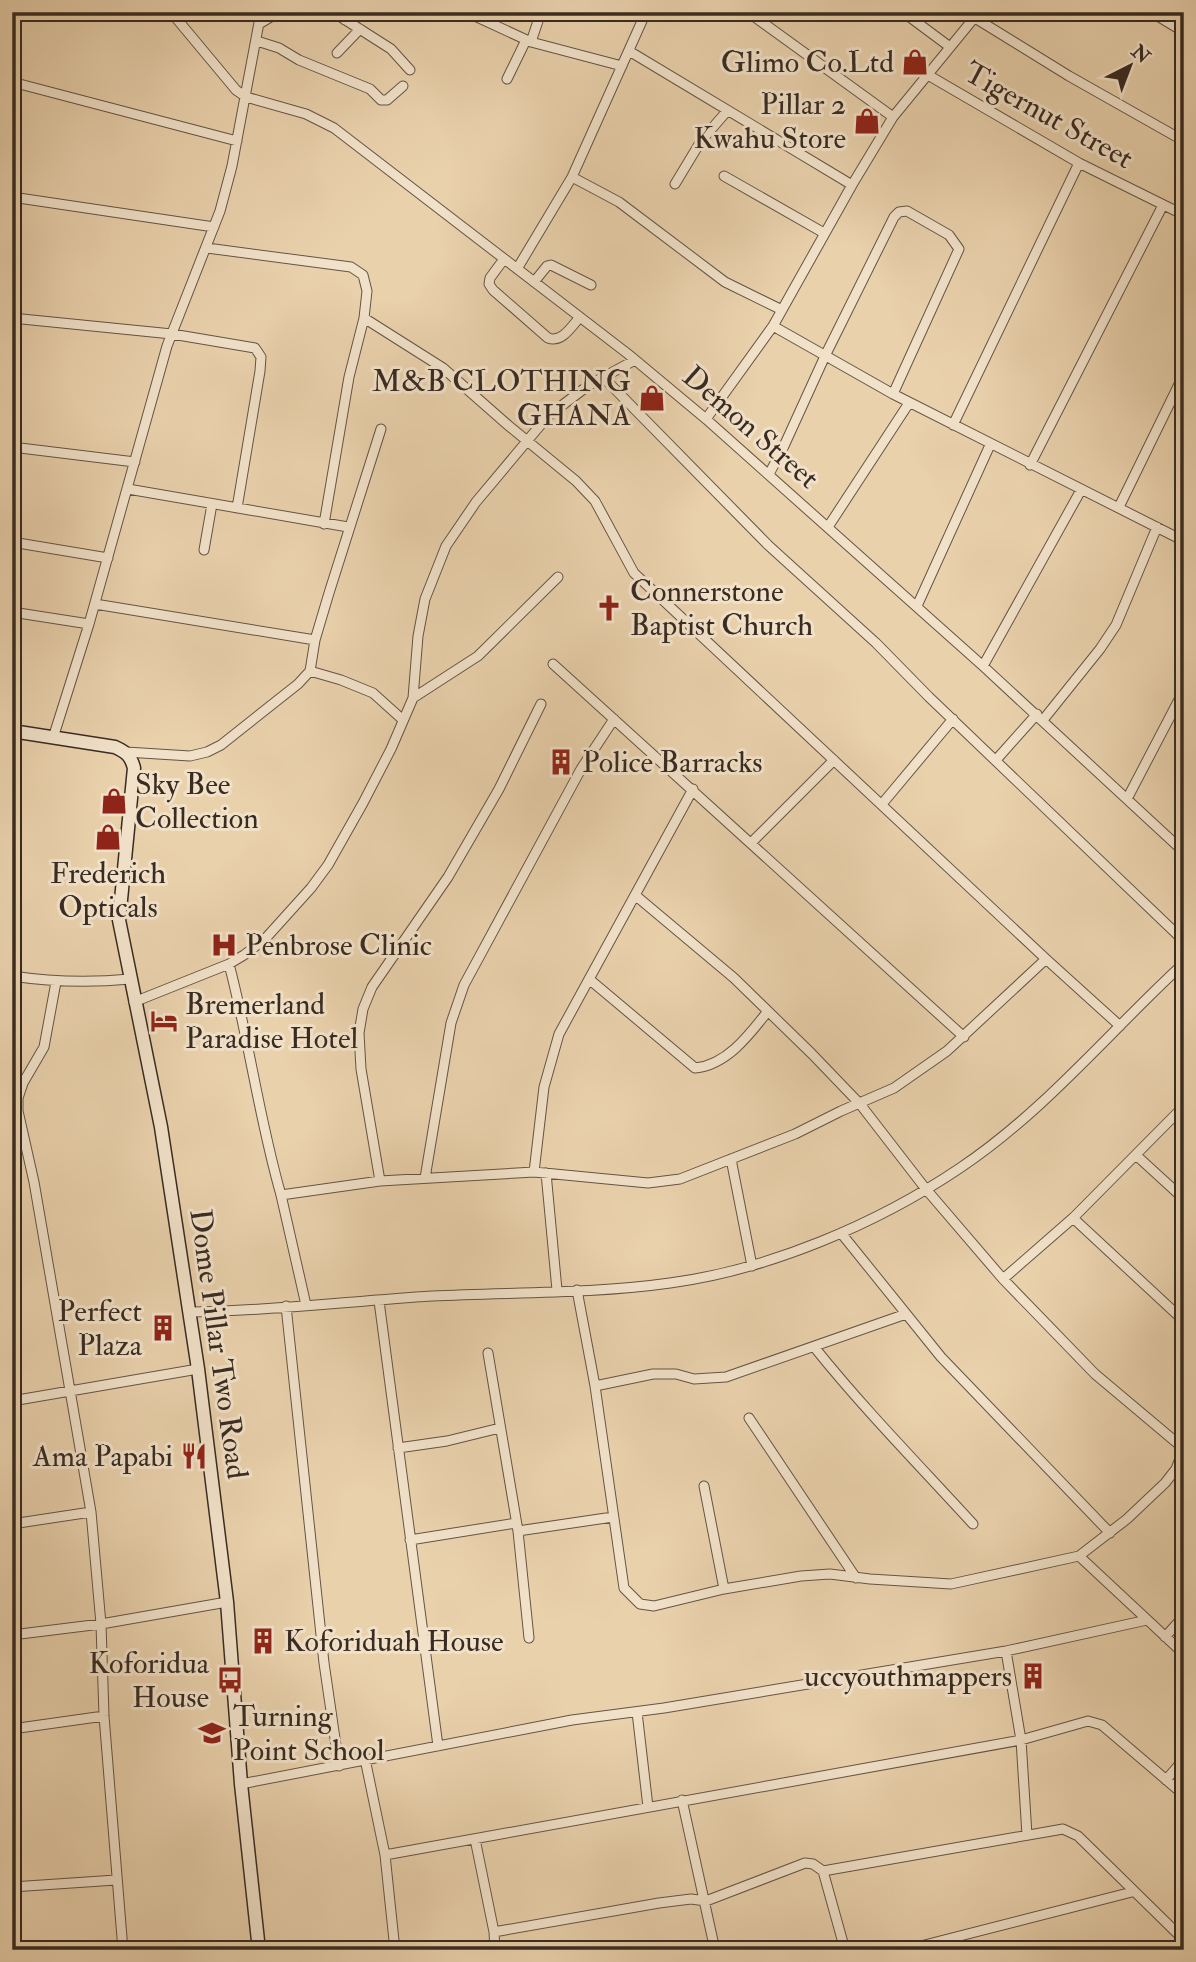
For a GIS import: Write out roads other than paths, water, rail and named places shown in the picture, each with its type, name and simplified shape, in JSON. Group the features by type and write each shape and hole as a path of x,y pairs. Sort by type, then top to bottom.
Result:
{"street":[{"path":"171,12 225,80 246,97"},
{"path":"53,738 95,604 172,334 207,248 232,166 261,12"},
{"path":"259,24 279,12"},
{"path":"332,12 391,49 410,70"},
{"path":"345,20 361,12"},
{"path":"466,12 529,41 622,66"},
{"path":"507,79 529,41 541,12"},
{"path":"517,269 572,177 646,12"},
{"path":"748,12 893,117"},
{"path":"903,12 950,47"},
{"path":"1151,12 1184,32"},
{"path":"706,419 773,326 893,117 977,15 1069,76 1184,141"},
{"path":"337,53 360,29"},
{"path":"257,41 279,48 299,60 370,89 381,100 387,100 403,86"},
{"path":"629,51 852,185"},
{"name":"Tigernut Street","path":"928,75 1079,163 1184,215"},
{"path":"12,82 237,141"},
{"name":"Demon Street","path":"246,97 306,114 334,128 635,360 706,419 917,606 1184,852"},
{"path":"675,184 701,141 727,111"},
{"path":"953,425 1079,163"},
{"path":"724,176 824,233"},
{"path":"572,177 619,202 725,282 782,310"},
{"path":"12,197 214,227"},
{"path":"1030,465 1163,205"},
{"path":"769,474 785,446 825,356 894,217 907,211 949,236 959,249 893,394"},
{"path":"207,248 337,264 358,270 366,282 364,318 349,377 324,524"},
{"path":"504,259 490,278 489,284 548,338 561,338 580,317"},
{"path":"534,282 547,266 551,265 591,285"},
{"path":"12,318 172,334 255,348 259,351 260,371 237,508"},
{"path":"364,318 443,368 576,481 596,501 634,573 1121,1026"},
{"path":"773,326 990,445 1184,541"},
{"path":"134,1002 229,964 265,939 311,888 351,825 391,749 403,720 412,698 418,636 425,599 437,565 462,520 548,416 575,395 635,360"},
{"path":"1119,508 1184,374"},
{"path":"603,377 768,545 876,643 1184,941"},
{"path":"828,527 909,402"},
{"path":"12,731 115,747 126,752 190,756 221,745 298,684 310,671 315,640 348,527 382,429"},
{"path":"917,606 990,445"},
{"path":"12,447 135,463"},
{"path":"128,489 348,527"},
{"path":"983,666 1081,490"},
{"path":"204,550 212,504"},
{"path":"996,760 1040,717 1100,649 1115,625 1157,527"},
{"path":"12,542 108,558"},
{"path":"412,698 478,656 558,577"},
{"path":"95,604 315,640"},
{"path":"12,612 89,624"},
{"path":"553,664 964,1037"},
{"path":"310,671 373,693 403,720"},
{"path":"1127,799 1184,690"},
{"path":"380,1181 361,1069 359,1033 363,1009 372,987 448,877 499,789 541,705"},
{"path":"425,1178 451,1023 464,985 581,769 614,719"},
{"path":"882,804 953,719"},
{"name":"Dome Pillar Two Road","path":"126,752 132,759 134,768 119,908 134,1002 161,1128 198,1369 227,1602 259,1950"},
{"path":"751,843 834,760"},
{"path":"534,1172 540,1114 559,1034 693,789"},
{"path":"576,1290 595,1385 624,1588 640,1604 654,1606 723,1589 830,1574 951,1584 1079,1556 1110,1533 1165,1483 1176,1469 1184,1448 1095,1374 1003,1279 925,1188 860,1104 768,1011 734,978 635,895"},
{"path":"281,1195 380,1181 534,1172 664,1182 680,1179 795,1134 903,1083 964,1037 1046,959"},
{"path":"190,1312 671,1283 752,1266 841,1233 958,1170 1051,1096 1184,963"},
{"path":"229,964 241,1011 267,1146 306,1305"},
{"path":"12,976 56,982 130,979"},
{"path":"589,979 695,1068 704,1067 736,1048 768,1011"},
{"path":"56,982 44,1047 23,1083 18,1098 18,1111 34,1182 91,1511 122,1950"},
{"path":"1003,1279 1073,1218 1184,1106"},
{"path":"1137,1156 1184,1199"},
{"path":"731,1159 752,1266"},
{"path":"546,1173 557,1290"},
{"path":"1073,1218 1184,1321"},
{"path":"841,1233 973,1393 1110,1533"},
{"path":"379,1301 438,1746"},
{"path":"286,1306 324,1662 339,1766"},
{"path":"595,1385 653,1374 676,1374 694,1379 726,1377 906,1314"},
{"path":"815,1348 871,1416 891,1434 973,1524"},
{"path":"488,1353 517,1527 529,1638"},
{"path":"12,1401 198,1369"},
{"path":"749,1418 856,1578"},
{"path":"398,1448 447,1441 500,1428"},
{"path":"704,1486 723,1589"},
{"path":"12,1524 91,1511"},
{"path":"410,1541 613,1517"},
{"path":"1079,1556 1184,1654"},
{"path":"12,1634 101,1623 227,1602"},
{"path":"1165,1637 1184,1616"},
{"path":"242,1784 572,1720 637,1712 1006,1651 1147,1620"},
{"path":"1006,1651 1021,1740 1027,1835"},
{"path":"637,1712 648,1807"},
{"path":"12,1729 104,1716"},
{"path":"385,1855 1021,1740 1088,1721 1096,1722 1184,1795"},
{"path":"365,1759 385,1855 395,1950"},
{"path":"1166,1780 1184,1759"},
{"path":"682,1800 715,1950"},
{"path":"823,1871 1063,1829 1071,1832 1184,1940"},
{"path":"475,1839 494,1932 495,1950"},
{"path":"494,1932 670,1902 706,1900 805,1863 813,1864 823,1871 845,1950"},
{"path":"12,1886 116,1880"},
{"path":"905,1950 1132,1892"}],"place":[{"name":"Glimo Co.Ltd","path":"915,62"},
{"name":"Pillar 2 Kwahu Store","path":"867,121"},
{"name":"M&B CLOTHING GHANA","path":"652,398"},
{"name":"Connerstone Baptist Church","path":"609,608"},
{"name":"Police Barracks","path":"561,762"},
{"name":"Sky Bee Collection","path":"114,801"},
{"name":"Frederich Opticals","path":"108,837"},
{"name":"Penbrose Clinic","path":"224,945"},
{"name":"Bremerland Paradise Hotel","path":"164,1021"},
{"name":"Perfect Plaza","path":"163,1328"},
{"name":"Ama Papabi","path":"194,1456"},
{"name":"Koforiduah House","path":"263,1641"},
{"name":"uccyouthmappers","path":"1033,1676"},
{"name":"Koforidua House","path":"230,1680"},
{"name":"Turning Point School","path":"212,1733"}]}
